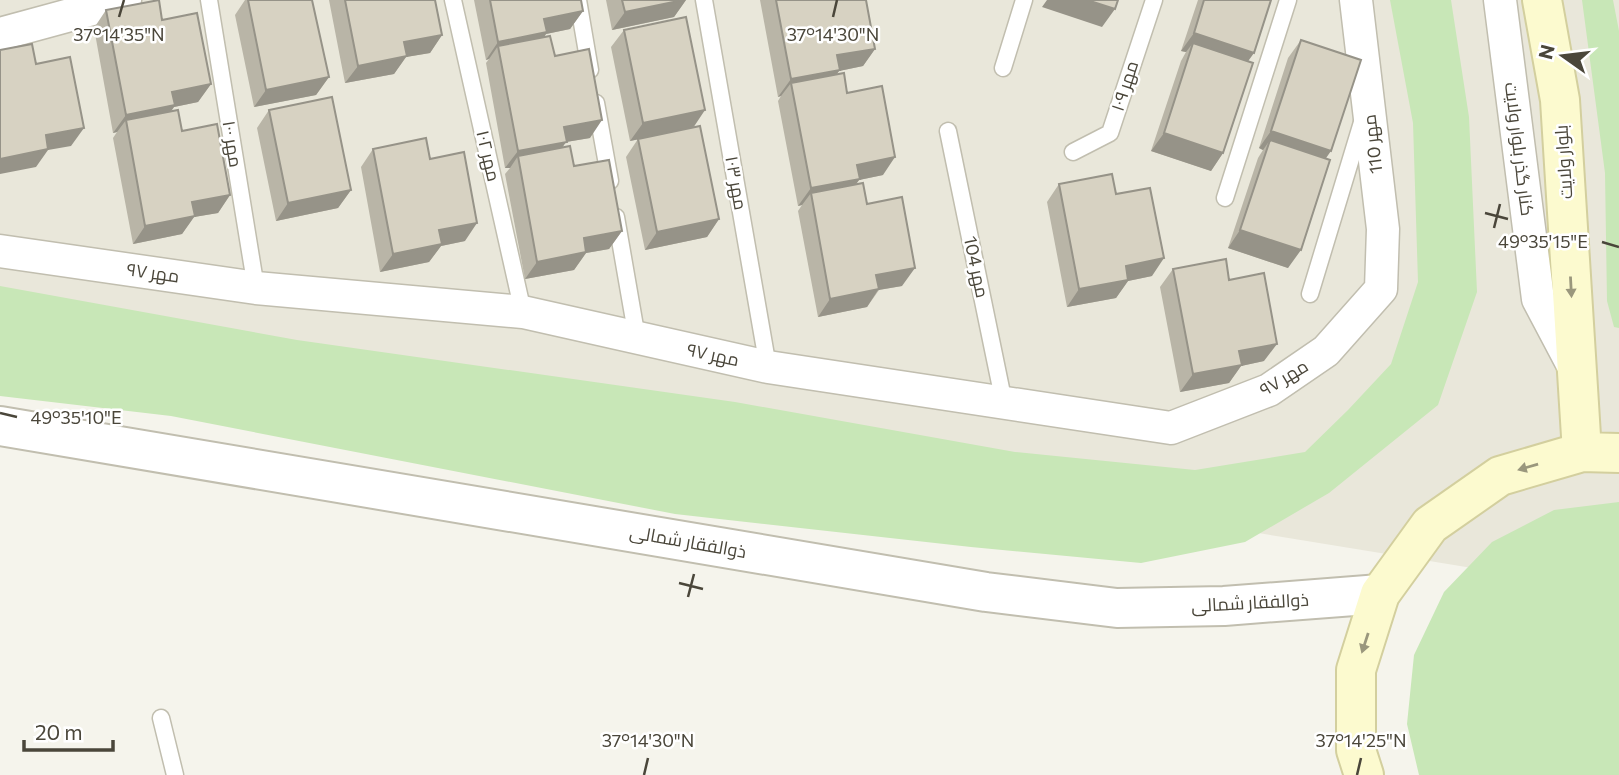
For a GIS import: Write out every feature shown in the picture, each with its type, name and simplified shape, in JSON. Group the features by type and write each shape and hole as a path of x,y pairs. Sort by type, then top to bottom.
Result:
{"main road":[{"name":"بلوار ولایت","path":"1542,0 1560,100 1581,452"},
{"path":"1364,775 1356,750 1356,670 1380,594 1430,525 1500,475 1581,452 1619,453"}],"street":[{"path":"0,34 125,0"},
{"name":"مهر 110","path":"1356,0 1383,229 1381,289"},
{"name":"کنار گذر بلوار ولایت","path":"1500,0 1538,299 1577,373"},
{"name":"مهر ۹۷","path":"0,251 256,288 523,312 768,366 1171,428 1269,390 1326,351 1381,289"},
{"name":"ذوالفقار شمالی","path":"0,426 999,594 1117,608 1224,606 1380,594"}],"lane":[{"name":"مهر ۱۰۰","path":"209,0 256,288"},
{"name":"مهر ۱۰۲","path":"453,0 523,312"},
{"path":"578,0 638,338"},
{"name":"مهر ۱۰۳","path":"704,0 768,366"},
{"path":"1003,68 1024,0"},
{"name":"مهر ۱۰۹","path":"1073,152 1110,133 1154,0"},
{"path":"1224,198 1288,0"},
{"path":"1310,295 1368,102"},
{"name":"مهر 104","path":"948,131 1004,403"},
{"path":"161,718 175,775"}],"shaded area":[{"path":"0,0 1619,0 1619,592 0,327"}],"green space":[{"path":"1390,0 1451,0 1469,117 1477,292 1438,405 1329,493 1245,542 1141,563 675,514 171,416 0,396 0,286 297,340 735,402 1015,452 1195,470 1305,452 1391,364 1418,282 1413,123"},
{"path":"1582,0 1613,0 1619,31 1619,328 1614,327 1607,301 1605,173"},
{"path":"1619,502 1619,775 1419,775 1407,724 1414,655 1444,592 1492,542 1554,510"}],"building":[{"path":"159,0 162,20 197,13 211,84 172,92 175,105 126,115 106,10"},
{"path":"248,0 312,0 329,77 266,90"},
{"path":"345,0 435,0 442,35 404,42 407,56 358,66"},
{"path":"490,0 581,0 583,11 544,19 547,32 498,42"},
{"path":"622,0 683,0 625,12"},
{"path":"776,0 866,0 875,49 837,55 840,70 791,79"},
{"path":"1087,0 1118,0 1115,9"},
{"path":"1204,0 1271,0 1254,53 1194,33"},
{"path":"686,17 705,110 643,123 624,30"},
{"path":"550,36 555,56 589,49 602,120 564,127 567,142 518,151 498,46"},
{"path":"1301,40 1361,60 1331,151 1271,131"},
{"path":"1193,43 1253,63 1223,153 1164,133"},
{"path":"32,44 36,64 70,57 84,128 46,135 48,149 0,159 0,50"},
{"path":"844,73 847,93 882,86 895,157 857,165 860,179 811,188 791,83"},
{"path":"332,97 351,190 288,203 269,110"},
{"path":"178,110 182,131 217,124 230,195 192,202 195,216 145,226 126,120"},
{"path":"700,126 719,219 657,232 638,139"},
{"path":"426,138 430,159 464,152 477,223 439,230 442,244 393,254 373,149"},
{"path":"1270,140 1330,160 1301,250 1240,230"},
{"path":"570,146 574,166 609,160 622,231 584,238 586,252 537,262 518,156"},
{"path":"1112,174 1116,194 1150,188 1164,258 1126,266 1128,280 1079,289 1059,184"},
{"path":"863,183 867,204 902,197 915,268 876,275 879,289 830,299 811,193"},
{"path":"1226,259 1229,280 1264,273 1277,344 1239,351 1242,365 1193,374 1173,269"}]}
